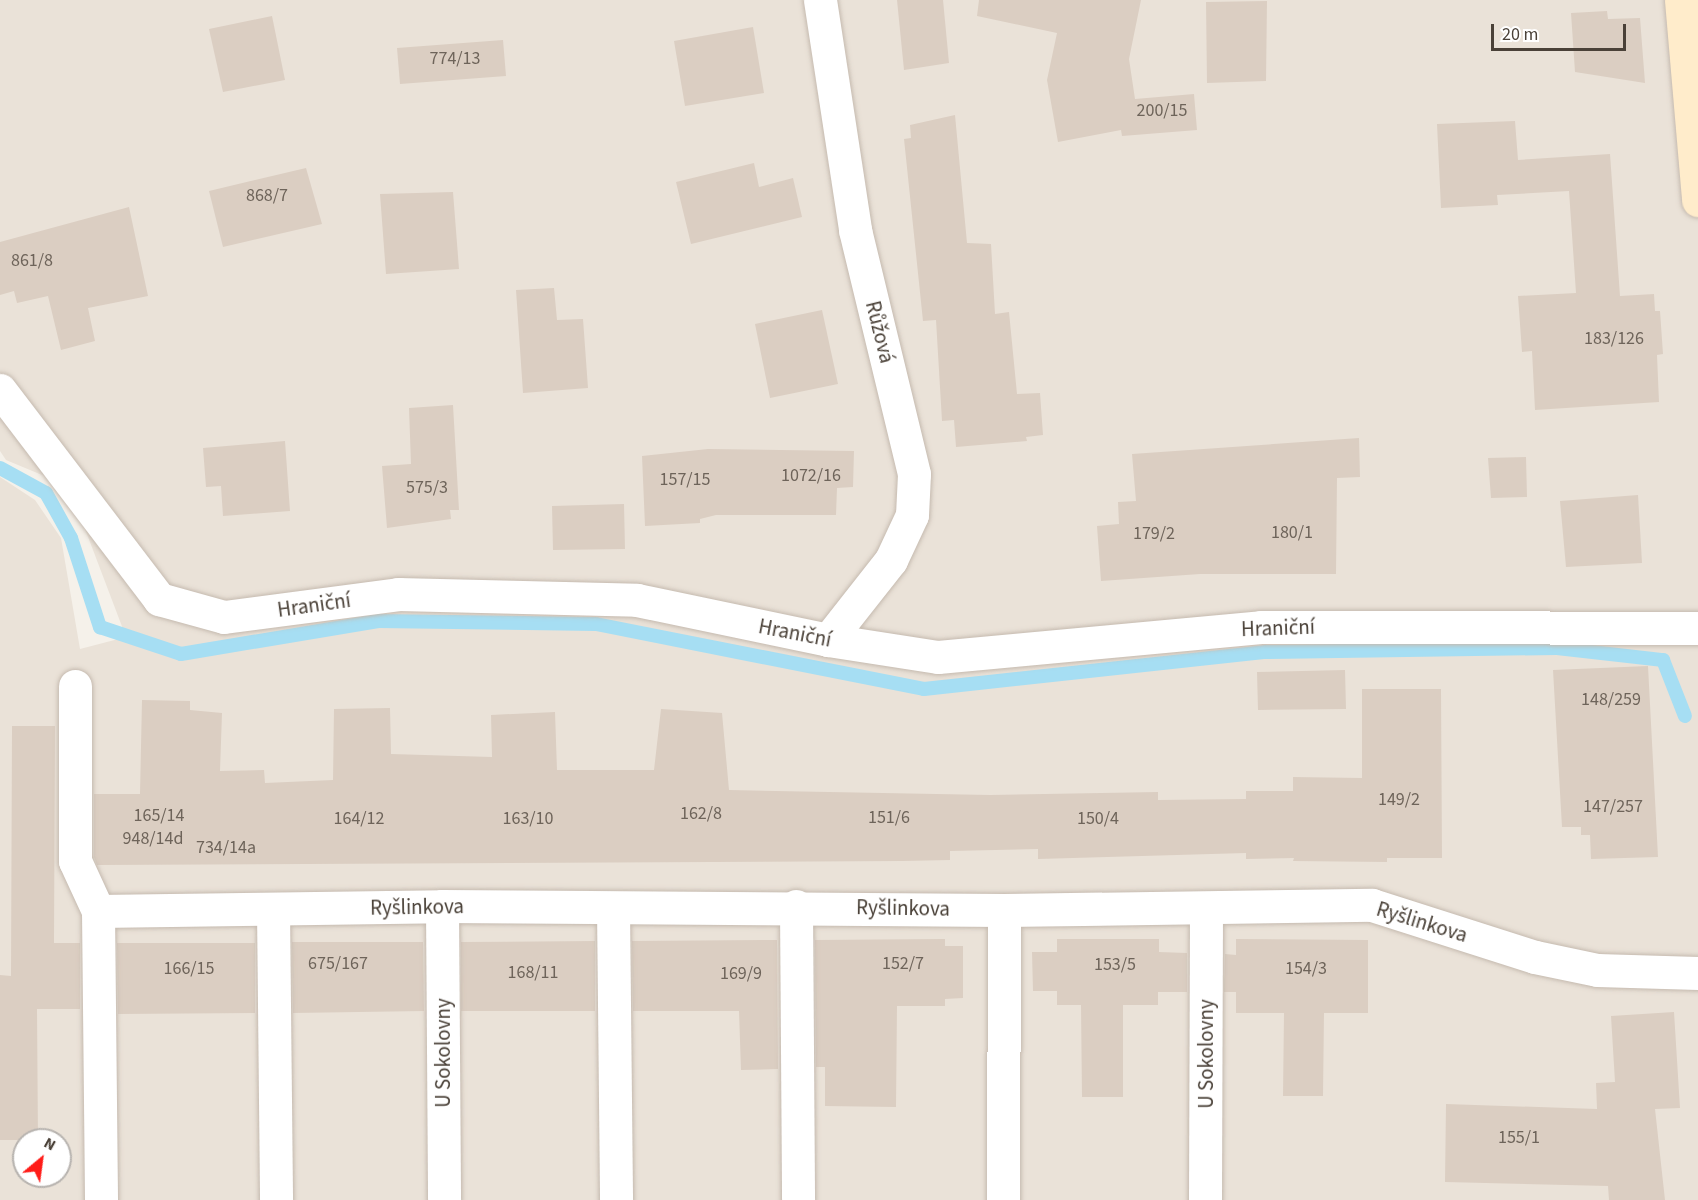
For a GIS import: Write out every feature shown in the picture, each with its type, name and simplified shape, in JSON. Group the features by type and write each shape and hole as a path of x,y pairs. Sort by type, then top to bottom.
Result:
{"street":[{"name":"Růžová","path":"820,0 855,230 914,474 912,515 891,560 828,640"},
{"path":"1682,0 1698,200"},
{"name":"Hraniční","path":"0,390 159,599 224,617 398,594 637,600 828,640 938,657 1261,627 1698,628"},
{"path":"75,686 75,861 98,911 101,1200"},
{"name":"Ryšlinkova","path":"98,911 442,906 613,908 796,906 1004,910 1372,905 1535,957 1597,970 1698,973"},
{"name":"U Sokolovny","path":"442,906 444,1200"},
{"path":"796,906 798,1200"},
{"path":"613,908 616,1200"},
{"name":"U Sokolovny","path":"1205,1200 1206,908"},
{"path":"273,909 276,1200"},
{"path":"1003,1200 1004,910"}],"shaded area":[{"path":"0,0 1698,0 1698,1200 0,1200 0,477 35,500 61,538 80,649 126,637 82,521 54,480 6,460 0,451"}],"building":[{"path":"897,0 943,0 949,63 904,70"},
{"path":"979,0 1141,0 1129,59 1135,99 1194,94 1197,130 1122,136 1121,130 1058,142 1047,80 1057,33 977,16"},
{"path":"1267,1 1266,81 1207,83 1206,2"},
{"path":"1607,11 1608,19 1640,18 1645,83 1575,72 1571,13"},
{"path":"272,16 285,80 223,92 209,29"},
{"path":"753,27 764,93 685,106 674,41"},
{"path":"503,40 506,76 400,84 397,48"},
{"path":"955,115 967,243 991,244 995,314 1009,312 1017,394 1040,393 1043,435 1026,437 1027,441 956,447 954,420 942,421 936,320 923,321 904,139 911,138 910,125"},
{"path":"1515,121 1518,160 1610,154 1620,296 1654,294 1655,311 1660,311 1663,354 1657,355 1659,402 1535,410 1532,351 1522,352 1518,296 1576,293 1569,191 1497,195 1498,205 1441,208 1437,124"},
{"path":"754,163 759,187 793,178 802,217 691,244 676,182"},
{"path":"306,168 322,224 223,247 209,191"},
{"path":"453,192 459,269 386,274 380,194"},
{"path":"129,207 148,296 88,308 95,341 61,350 48,296 17,303 14,291 0,295 0,242"},
{"path":"554,288 557,320 583,319 588,388 523,393 516,290"},
{"path":"822,310 838,384 770,398 755,324"},
{"path":"453,405 459,510 450,510 451,519 387,528 382,466 411,464 409,408"},
{"path":"1359,438 1360,477 1337,478 1336,574 1200,574 1101,581 1097,526 1119,524 1118,502 1136,501 1132,454"},
{"path":"285,441 290,511 223,516 221,486 206,487 203,448"},
{"path":"708,449 854,451 853,487 837,488 836,515 716,515 700,519 700,523 645,526 642,456"},
{"path":"1526,457 1527,497 1491,498 1488,458"},
{"path":"1638,495 1642,563 1566,567 1560,501"},
{"path":"624,504 625,549 553,550 552,506"},
{"path":"1648,666 1658,857 1591,859 1590,835 1581,835 1581,827 1562,827 1553,670"},
{"path":"1345,670 1346,709 1258,710 1257,672"},
{"path":"1362,689 1441,689 1442,858 1387,858 1387,862 1293,861 1294,858 1246,859 1246,853 1038,859 1038,849 950,851 950,860 902,861 97,865 94,857 94,794 140,794 142,700 190,701 190,710 222,713 220,771 264,770 265,783 333,780 334,709 390,708 391,754 492,757 491,715 555,712 557,770 654,770 661,709 722,713 729,790 990,795 1158,792 1158,800 1246,799 1246,791 1293,791 1293,777 1362,778"},
{"path":"12,726 55,726 54,943 80,943 80,1009 37,1009 38,1128 12,1128 12,1140 0,1140 0,975 11,976"},
{"path":"945,939 945,946 963,946 963,998 945,999 945,1006 897,1006 896,1107 825,1106 825,1067 816,1067 815,940"},
{"path":"1057,939 1159,939 1159,952 1187,953 1187,992 1158,992 1158,1005 1123,1005 1123,1097 1082,1097 1081,1005 1057,1005 1057,991 1033,991 1032,952 1057,952"},
{"path":"1236,939 1368,940 1368,1013 1324,1013 1323,1096 1283,1096 1284,1013 1236,1013 1236,992 1224,992 1225,954 1236,955"},
{"path":"777,940 778,1069 741,1070 739,1011 633,1011 632,941"},
{"path":"595,941 595,1011 461,1011 461,942"},
{"path":"292,942 423,942 424,1011 293,1013"},
{"path":"117,943 255,943 255,1013 118,1014"},
{"path":"1674,1012 1680,1108 1655,1109 1665,1200 1609,1200 1608,1186 1445,1182 1446,1104 1597,1109 1596,1083 1615,1082 1611,1016"}],"waterway":[{"path":"0,468 46,493 71,538 100,627 181,654 378,621 596,624 924,689 1266,652 1557,648 1663,660 1685,716"}]}
